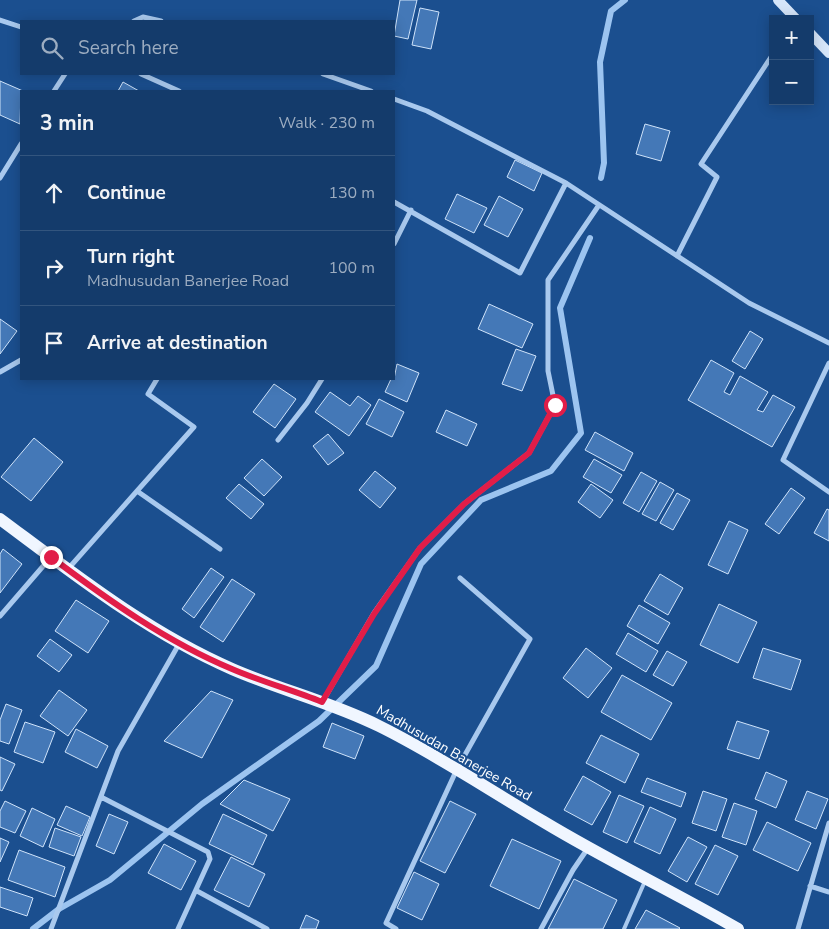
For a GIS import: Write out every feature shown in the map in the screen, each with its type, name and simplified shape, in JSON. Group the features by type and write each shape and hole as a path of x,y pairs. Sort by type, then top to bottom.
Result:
{"main road":[{"name":"Madhusudan Banerjee Road","path":"0,519 68,570 146,624 180,643 232,670 318,700 378,725 457,769 589,848 738,929"}],"street":[{"path":"778,0 792,15"},
{"path":"136,20 143,17 157,20"},
{"path":"0,20 20,27"},
{"path":"814,37 829,53"},
{"path":"677,256 718,177 701,164 769,60"},
{"path":"55,90 63,75"},
{"path":"143,75 178,90"},
{"path":"326,75 368,90"},
{"path":"395,99 427,111 566,183 749,302 829,342"},
{"path":"0,178 20,146"},
{"path":"395,202 520,273 566,183"},
{"path":"318,700 420,548 464,504 529,453 555,405 548,371 548,280 599,205"},
{"path":"395,242 411,210"},
{"path":"0,372 8,370 20,361"},
{"path":"829,363 783,460 829,492"},
{"path":"68,570 194,427 148,394 156,380"},
{"path":"278,440 308,403 321,380"},
{"path":"138,491 220,549"},
{"path":"0,616 51,557"},
{"path":"396,929 386,923 457,769 530,639 460,578"},
{"path":"51,929 118,751 180,643"},
{"path":"101,797 162,826 205,849 210,855 197,891 178,929"},
{"path":"798,929 829,823"},
{"path":"541,929 573,870 589,848"},
{"path":"810,886 829,892"},
{"path":"197,891 267,929"}],"lane":[{"path":"624,929 646,879"}],"building":[{"path":"400,0 417,0 408,39 395,36"},
{"path":"420,8 439,12 431,49 412,45"},
{"path":"0,81 21,90 20,124 0,115"},
{"path":"123,82 137,90 119,90"},
{"path":"645,124 670,131 661,161 636,154"},
{"path":"515,160 542,173 534,191 507,177"},
{"path":"457,194 487,208 474,233 445,219"},
{"path":"499,196 523,209 508,237 484,225"},
{"path":"489,304 533,324 522,348 478,329"},
{"path":"0,319 17,331 0,354"},
{"path":"750,331 763,339 745,369 732,361"},
{"path":"516,349 536,356 522,391 502,384"},
{"path":"711,360 734,373 724,392 730,395 740,376 768,392 757,410 763,412 773,395 795,407 772,447 688,400"},
{"path":"397,364 419,373 407,402 385,392 391,380 395,380"},
{"path":"274,384 296,399 275,428 253,412"},
{"path":"330,392 350,406 358,396 371,405 349,436 315,412"},
{"path":"379,399 404,412 392,437 366,424"},
{"path":"446,410 477,424 467,446 436,432"},
{"path":"595,432 633,453 624,471 585,450"},
{"path":"328,434 344,453 328,465 313,446"},
{"path":"34,438 63,462 31,501 1,477"},
{"path":"262,459 282,477 264,496 244,478"},
{"path":"594,459 622,475 611,493 583,477"},
{"path":"375,471 396,488 380,508 359,490"},
{"path":"641,472 657,481 639,512 623,503"},
{"path":"660,482 674,490 656,521 642,514"},
{"path":"239,484 264,504 251,519 226,498"},
{"path":"591,484 613,500 600,518 578,502"},
{"path":"791,488 805,498 779,534 765,524"},
{"path":"677,493 690,500 673,530 660,523"},
{"path":"827,509 829,510 829,541 814,533"},
{"path":"729,521 748,530 728,574 708,565"},
{"path":"3,549 22,564 0,593 0,554"},
{"path":"211,568 224,577 194,618 182,609"},
{"path":"660,574 683,588 668,615 644,601"},
{"path":"232,579 255,594 223,642 200,627"},
{"path":"76,600 109,621 88,653 55,631"},
{"path":"719,604 757,622 738,663 700,645"},
{"path":"639,605 670,623 658,644 627,626"},
{"path":"628,633 658,651 646,672 616,654"},
{"path":"50,639 72,655 59,672 37,656"},
{"path":"586,648 612,668 588,698 563,678"},
{"path":"763,648 801,660 791,690 753,678"},
{"path":"667,651 687,662 673,686 653,675"},
{"path":"622,675 672,703 651,740 601,712"},
{"path":"59,690 87,710 68,736 40,716"},
{"path":"211,691 233,700 202,758 164,741"},
{"path":"6,704 22,710 9,744 0,741 0,720"},
{"path":"737,721 769,731 759,759 727,749"},
{"path":"25,722 55,732 43,763 14,752"},
{"path":"332,723 364,736 355,759 323,747"},
{"path":"76,729 108,746 97,768 65,752"},
{"path":"601,735 639,754 625,783 586,763"},
{"path":"0,757 15,764 2,791 0,790"},
{"path":"766,772 787,781 776,808 755,799"},
{"path":"583,776 611,792 592,825 564,810"},
{"path":"647,778 686,793 681,807 641,792"},
{"path":"244,780 290,799 273,831 220,804"},
{"path":"703,791 727,799 716,831 692,823"},
{"path":"807,791 828,799 816,829 795,820"},
{"path":"619,795 644,806 627,843 603,832"},
{"path":"5,801 26,811 15,833 0,827 0,811"},
{"path":"450,801 476,814 445,873 420,861"},
{"path":"734,803 757,811 746,845 722,837"},
{"path":"66,806 90,817 82,836 57,825"},
{"path":"650,807 676,819 660,854 634,842"},
{"path":"32,808 55,819 43,847 20,836"},
{"path":"109,814 128,822 114,854 96,846"},
{"path":"223,814 267,835 253,865 209,844"},
{"path":"767,822 811,843 798,871 753,850"},
{"path":"55,828 81,837 74,856 49,847"},
{"path":"688,837 707,847 687,882 668,871"},
{"path":"0,838 9,842 0,862"},
{"path":"512,839 561,861 539,909 490,886"},
{"path":"164,844 196,861 181,890 148,873"},
{"path":"715,845 738,856 718,895 695,884"},
{"path":"19,850 65,867 55,897 8,880"},
{"path":"231,857 265,874 249,907 214,890"},
{"path":"414,872 439,884 422,920 397,908"},
{"path":"574,879 617,900 603,929 548,929"},
{"path":"0,887 33,898 27,916 0,907"},
{"path":"646,910 680,928 635,929"},
{"path":"306,915 319,921 316,929 300,929"}],"waterway":[{"path":"601,178 604,163 600,62 611,11 625,0"},
{"path":"33,929 59,909 110,880 202,804 319,721 376,666 421,564 481,500 551,471 581,433 560,308 590,238"}],"route":[{"path":"51,557 146,624 180,643 232,670 322,702 374,614 420,548 464,504 529,453 555,405"}]}
